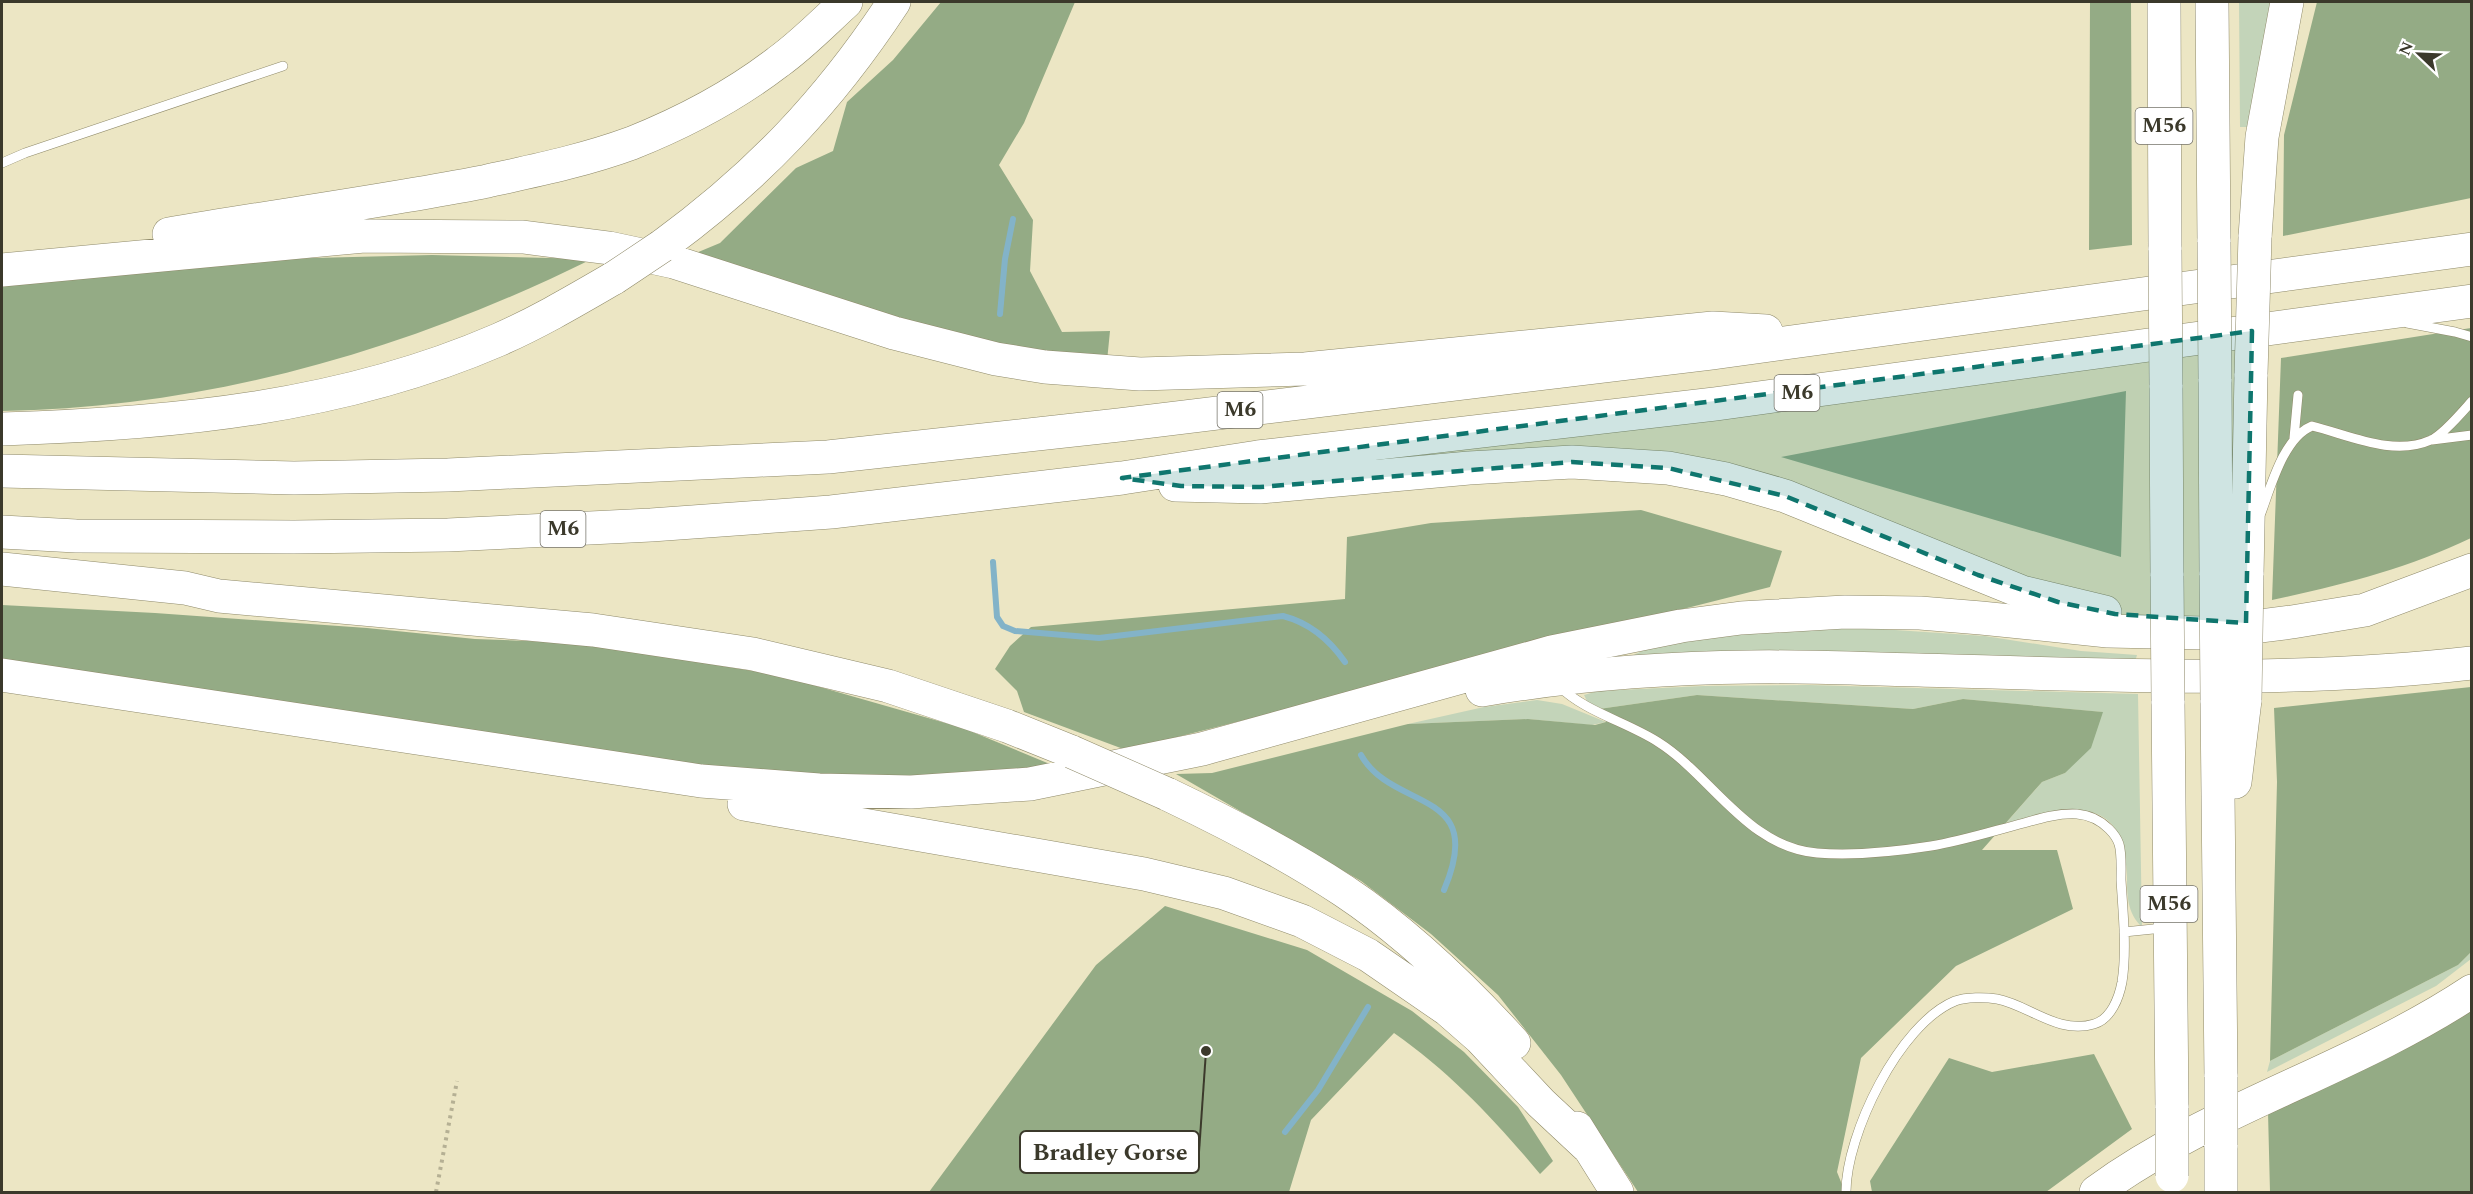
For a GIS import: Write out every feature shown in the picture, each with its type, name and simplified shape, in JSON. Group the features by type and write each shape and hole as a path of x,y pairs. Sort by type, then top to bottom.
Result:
{"highway":[{"path":"37,266 143,238 292,212 413,196 533,172 605,153 669,125 742,86 778,63 846,2"},
{"path":"2,429 116,425 208,416 284,404 364,386 416,370 497,340 550,315 614,278 662,246 733,191 789,137 845,71 894,2"},
{"name":"M56","path":"2164,2 2172,1184"},
{"name":"M56","path":"2212,2 2215,379 2237,566 2219,915 2222,1192"},
{"path":"2237,566 2251,374 2255,237 2262,137 2287,2"},
{"path":"2,270 364,236 534,238 609,248 675,262 894,333 996,359 1055,368 1140,374 1305,369 1713,328 1845,335"},
{"name":"M6","path":"2,471 294,478 448,475 828,457 1468,384 2472,249"},
{"name":"M6","path":"2,532 76,536 294,537 448,534 627,526 831,512 1122,478 1258,457 1715,404 2472,301"},
{"path":"1122,478 1181,486 1260,487 1469,468 1572,462 1668,468 1726,479 1785,496 1977,575 2058,602 2115,614 2207,623 2292,622"},
{"path":"2,569 185,588 219,596 593,630 753,654 831,671 908,692 1007,726 1167,794 1283,854 1345,892 1400,933 1447,974 1519,1048 1555,1092 1617,1192"},
{"path":"2,675 701,781 770,788 862,793 911,792 1030,784 1202,750 1552,652 1670,628 1741,618 1845,612 1920,614 2108,631 2205,633 2366,610 2472,570"},
{"path":"2,590 197,601 219,596"},
{"path":"1308,721 1553,680 1750,666 2069,674 2309,676 2375,673 2472,663"},
{"path":"549,759 702,796 1144,874 1212,890 1264,906 1302,921 1368,955 1448,1010 1480,1038 1541,1103 1587,1146"},
{"path":"2096,1192 2126,1171 2193,1133 2388,1040 2472,991"}],"lane":[{"path":"2,163 25,153 283,66"},
{"path":"2365,315 2455,332 2472,338"},
{"path":"2237,566 2294,438 2298,395"},
{"path":"2432,440 2472,401"},
{"path":"2294,438 2303,429 2312,426 2385,445 2405,445 2472,435"},
{"path":"1553,680 1569,696 1641,731 1675,754 1753,827 1782,844 1796,849 1813,853 1859,855 1933,846 2055,815 2078,814 2090,817 2102,823 2112,832 2120,846 2124,932 2122,980 2119,994 2105,1019 2092,1025 2071,1026 2051,1021 1996,999 1973,998 1956,1001 1935,1013 1920,1027 1883,1079 1863,1117 1855,1141 1846,1192"},
{"path":"2124,932 2169,927"}],"path":[{"path":"436,1192 457,1081"}],"highlighted area":[{"path":"2252,331 2246,623 2115,614 2058,602 1978,575 1785,496 1668,468 1572,462 1260,487 1181,486 1122,478"}],"green space":[{"path":"941,2 1075,2 1024,123 999,165 1033,220 1030,271 1062,332 1110,331 1107,361 1040,356 684,258 720,243 796,168 833,151 847,102 893,60"},
{"path":"2090,2 2131,2 2132,245 2089,250"},
{"path":"2239,2 2272,2 2248,127 2240,127"},
{"path":"2317,2 2471,2 2471,198 2283,236 2284,135"},
{"path":"432,255 592,259 522,292 451,321 305,368 231,386 155,399 79,407 2,411 2,278 236,260"},
{"path":"2471,328 2471,538 2422,559 2373,575 2272,600 2281,358"},
{"path":"2126,391 2121,557 1781,457"},
{"path":"1641,510 1782,551 1770,587 1126,750 1024,712 1017,691 995,669 1010,646 1031,627 1345,599 1347,537 1431,523"},
{"path":"2,605 367,628 475,639 579,643 778,675 963,728 1057,767 1004,774 784,778 2,659"},
{"path":"1820,625 1985,636 2081,651 2137,655 2135,662 1627,658 1655,645"},
{"path":"1809,685 2138,694 2142,927 2133,916 2129,903 2123,848 2115,829 2103,817 2088,812 2070,811 2006,823 2042,782 2065,773 2102,712 1963,699 1913,709 1697,695 1599,709 1587,701 1584,695 1598,691 1703,686"},
{"path":"2471,687 2471,952 2458,965 2270,1061 2277,782 2274,708"},
{"path":"1697,695 1913,709 1963,699 2103,712 2091,748 2065,773 2042,782 1982,850 2057,850 2073,909 1956,966 1861,1058 1837,1172 1845,1192 1638,1192 1561,1075 1498,995 1431,934 1361,881 1176,774 1212,773 1408,724 1528,719 1595,725 1606,722 1599,709"},
{"path":"1537,700 1562,704 1606,722 1592,725 1528,719 1408,724 1484,707"},
{"path":"1165,906 1307,950 1412,1011 1464,1052 1518,1107 1553,1161 1540,1174 1507,1135 1454,1081 1394,1033 1311,1120 1289,1192 929,1192 1096,965"},
{"path":"2471,952 2471,959 2436,986 2267,1072 2270,1061 2458,965"},
{"path":"2471,1005 2471,1192 2270,1192 2268,1112"},
{"path":"2094,1054 2132,1129 2046,1192 1872,1192 1870,1181 1949,1058 1992,1072"}],"waterway":[{"path":"1000,314 1005,259 1013,219"},
{"path":"993,562 997,617 1003,626 1015,631 1099,638 1283,616 1302,623 1318,633 1345,662"},
{"path":"1361,755 1376,773 1394,786 1431,805 1446,817 1454,833 1454,857 1444,890"},
{"path":"1285,1132 1318,1090 1368,1007"}],"place":[{"name":"Bradley Gorse","path":"1206,1051"}]}
